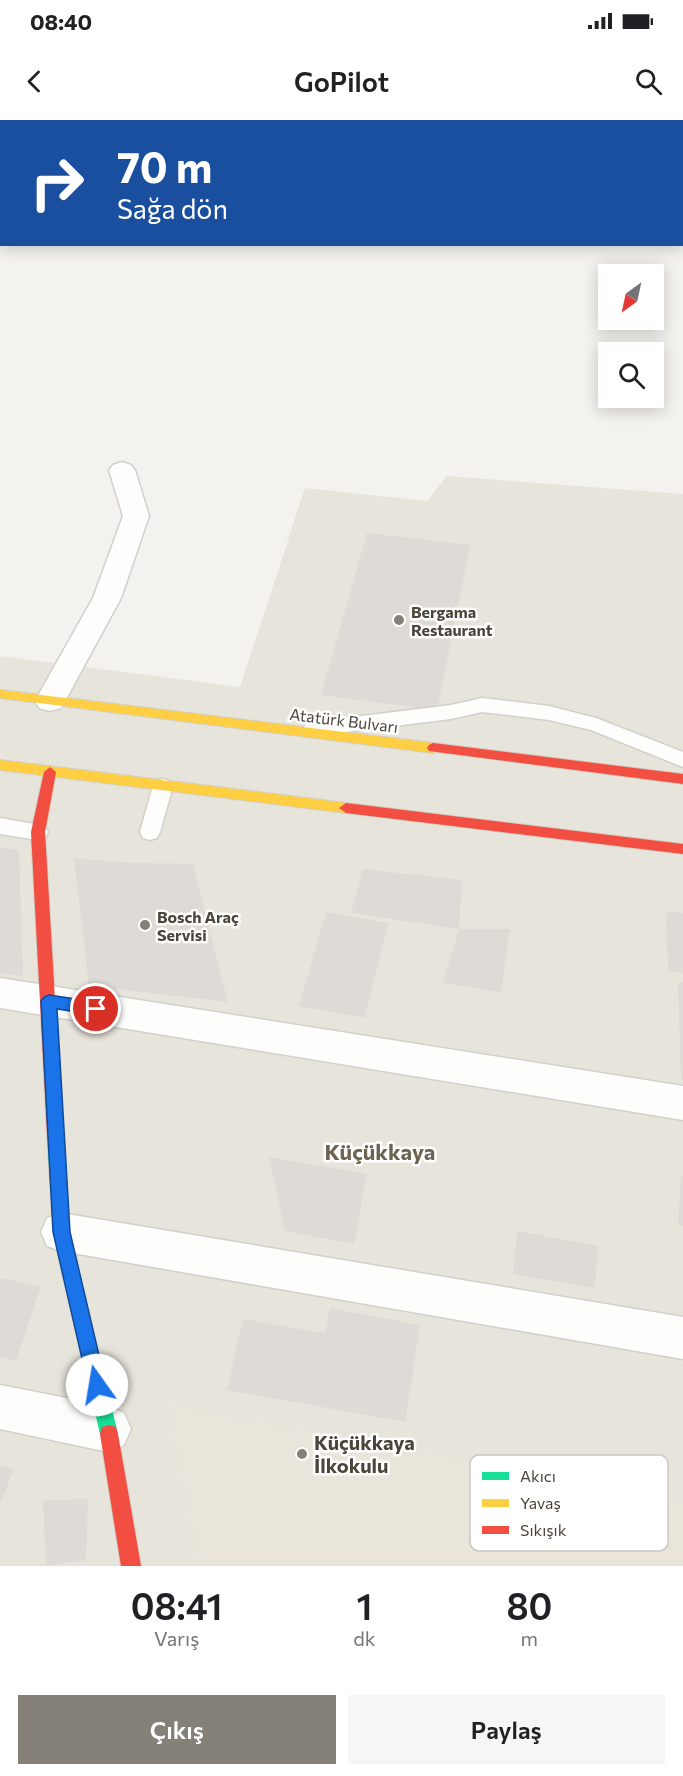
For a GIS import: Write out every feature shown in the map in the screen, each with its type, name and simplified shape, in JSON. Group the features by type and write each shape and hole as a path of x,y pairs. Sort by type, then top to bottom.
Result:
{"main road":[{"name":"Atatürk Bulvarı","path":"0,694 683,779"},
{"path":"0,765 683,849"},
{"path":"50,772 38,832 61,1232 108,1429 131,1566"}],"street":[{"path":"50,701 107,598 136,516 122,470"},
{"path":"0,993 683,1103"},
{"path":"61,1232 683,1338"},
{"path":"0,1407 108,1429"}],"lane":[{"path":"301,731 452,712 482,705 549,713 596,725 683,759"},
{"path":"150,832 163,786"},
{"path":"0,826 38,832"}],"shaded area":[{"path":"447,476 683,494 683,1566 0,1566 0,656 240,687 305,488 427,501"},
{"name":"Küçükkaya İlkokulu","path":"169,1406 470,1462 470,1551 668,1551 668,1499 683,1502 683,1566 201,1566"}],"building":[{"name":"Bergama Restaurant","path":"367,533 470,545 437,710 321,695"},
{"path":"0,848 19,850 23,976 0,973"},
{"name":"Bosch Araç Servisi","path":"74,858 130,863 193,864 228,1002 89,986"},
{"path":"363,869 462,880 459,929 351,913"},
{"path":"666,911 683,913 683,973 668,971"},
{"path":"326,912 388,923 365,1018 299,1006"},
{"path":"459,929 510,929 501,992 443,983"},
{"path":"678,982 683,982 683,1080 681,1080"},
{"path":"269,1157 367,1174 354,1244 285,1231"},
{"path":"681,1176 683,1176 683,1226 678,1225"},
{"path":"517,1231 598,1246 595,1288 513,1274"},
{"path":"0,1278 41,1286 16,1361 0,1357"},
{"path":"330,1308 420,1325 405,1422 227,1390 243,1319 325,1333"},
{"path":"0,1465 14,1469 0,1504"},
{"path":"88,1499 86,1560 46,1566 43,1500"}],"traffic: fast":[{"path":"55,1134 61,1232 109,1434"}],"traffic: slow":[{"path":"0,694 433,748"},
{"path":"0,765 346,808"}],"traffic: jam":[{"path":"433,748 683,779"},
{"path":"50,772 38,832 55,1134"},
{"path":"346,808 683,849"},
{"path":"109,1434 131,1566"}],"place":[{"name":"Bergama Restaurant","path":"399,620"},
{"name":"Bosch Araç Servisi","path":"145,925"},
{"name":"Küçükkaya İlkokulu","path":"302,1454"}],"district":[{"name":"Küçükkaya","path":"380,1151"}],"route":[{"path":"96,1009 49,1001 61,1232 97,1385"}]}
